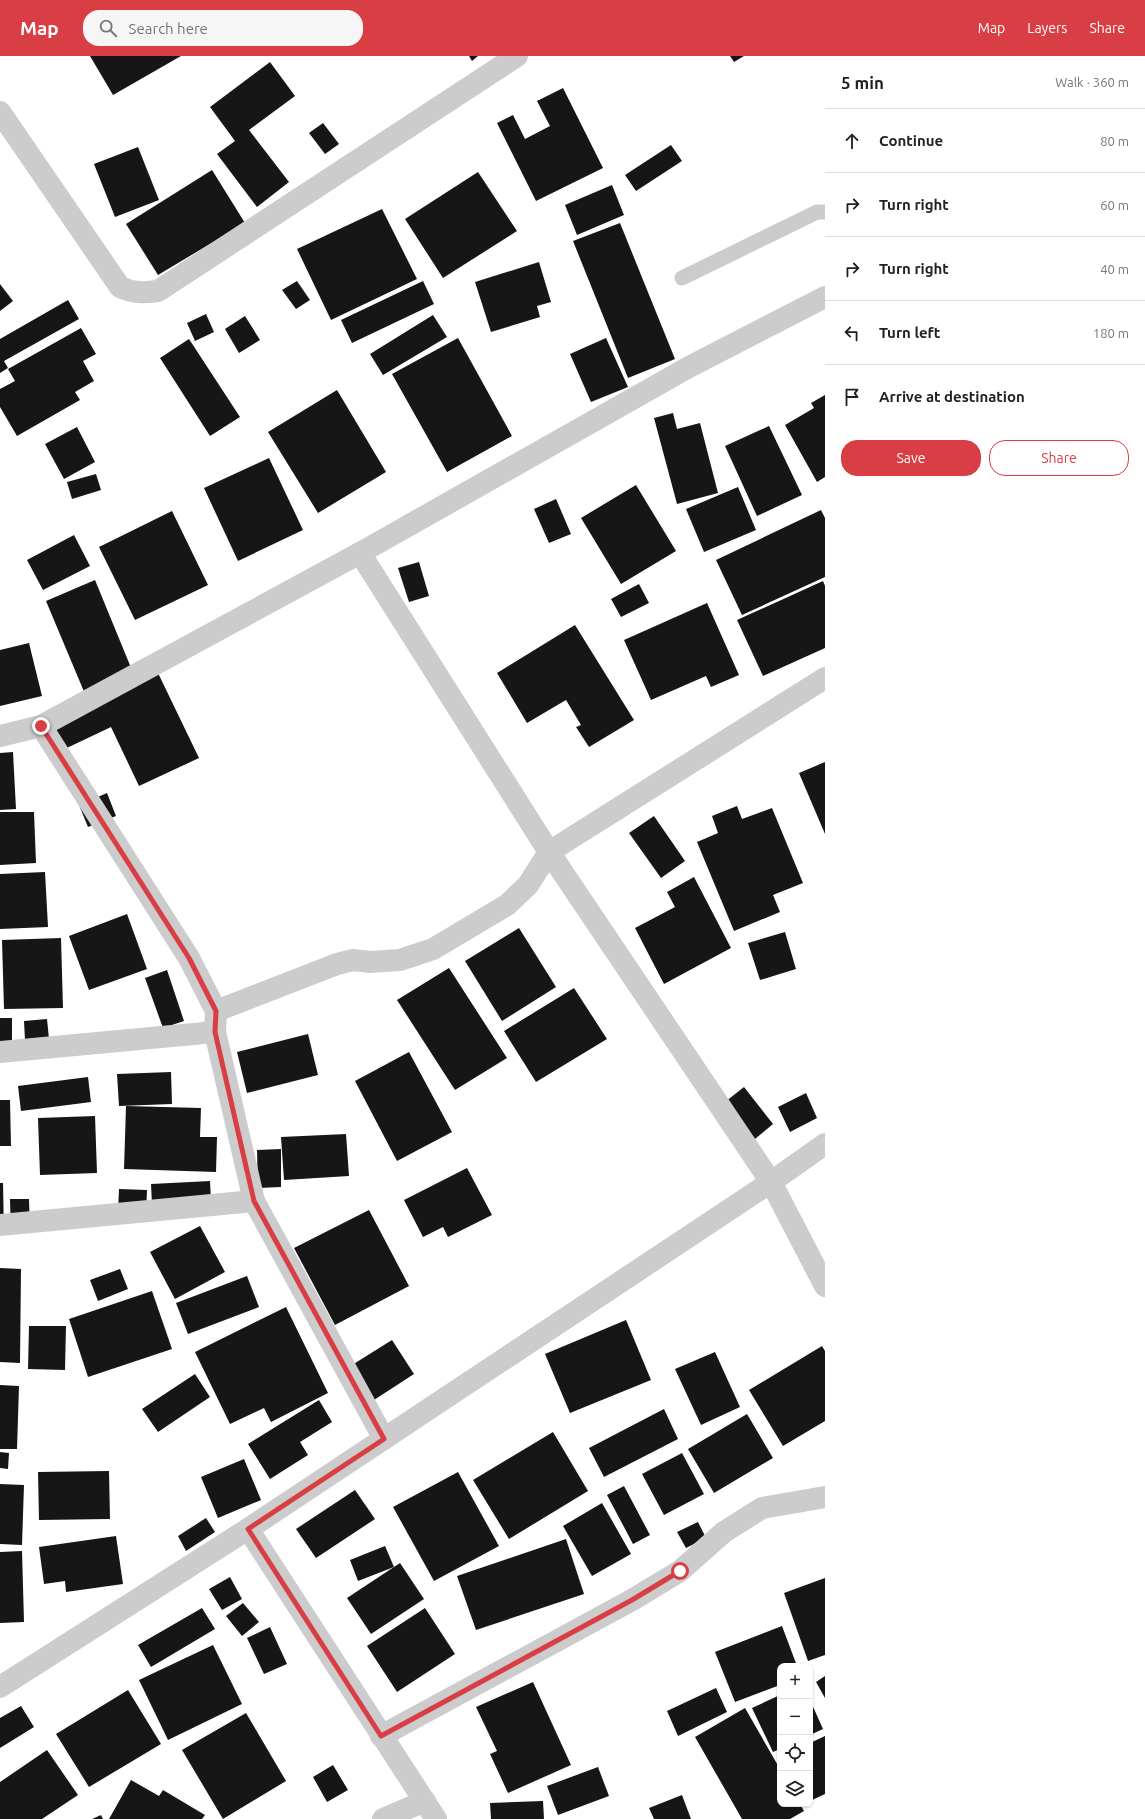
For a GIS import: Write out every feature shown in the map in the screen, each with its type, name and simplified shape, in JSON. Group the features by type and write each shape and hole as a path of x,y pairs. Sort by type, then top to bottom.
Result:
{"street":[{"path":"0,112 120,287 128,291 142,293 158,291 517,56"},
{"path":"0,736 41,726 360,553 689,367 825,297"},
{"path":"360,553 549,852 771,1182 825,1286"},
{"path":"216,1011 337,964 353,960 370,962 400,960 433,949 507,905 528,885 549,852 825,678"},
{"path":"41,726 189,958 216,1011 215,1032 254,1201 384,1439"},
{"path":"0,1052 215,1032"},
{"path":"0,1687 248,1529 771,1182 825,1144"},
{"path":"0,1225 254,1201"},
{"path":"381,1736 632,1600 680,1571 724,1532 762,1508 825,1497"},
{"path":"248,1529 430,1810 383,1819"}],"lane":[{"path":"682,278 817,212 825,212"}],"building":[{"path":"90,56 181,56 113,95"},
{"path":"469,56 478,56 472,61"},
{"path":"730,56 744,56 734,62"},
{"path":"270,62 295,96 249,130 289,182 257,207 217,154 235,141 210,107"},
{"path":"563,88 603,168 536,201 497,123 513,115 525,139 550,126 537,101"},
{"path":"323,123 339,144 325,154 309,133"},
{"path":"671,145 682,161 636,191 625,175"},
{"path":"138,147 159,200 115,217 94,164"},
{"path":"212,170 245,223 158,275 126,224"},
{"path":"478,172 517,231 443,278 405,219"},
{"path":"612,185 624,215 577,235 565,205"},
{"path":"382,209 417,279 331,320 297,249"},
{"path":"620,223 675,359 628,378 573,241"},
{"path":"539,262 551,302 537,306 540,317 491,332 475,282"},
{"path":"297,281 310,300 296,309 282,290"},
{"path":"423,281 434,304 352,343 341,320"},
{"path":"0,284 13,301 0,311"},
{"path":"68,300 79,319 4,361 8,368 0,373 0,339"},
{"path":"206,314 214,332 195,341 187,323"},
{"path":"433,315 447,337 383,375 370,354"},
{"path":"245,316 260,340 239,353 225,329"},
{"path":"81,328 96,354 83,361 94,381 75,392 80,400 17,436 0,407 0,389 15,381 8,369"},
{"path":"458,338 512,436 447,472 392,374"},
{"path":"606,338 628,387 591,402 570,354"},
{"path":"189,339 240,417 210,436 160,358"},
{"path":"337,390 386,472 318,513 268,432"},
{"path":"825,395 825,477 817,482 785,425 814,408 811,403"},
{"path":"673,413 677,429 700,423 718,493 677,504 654,418"},
{"path":"769,426 802,495 757,516 725,446"},
{"path":"77,427 95,462 64,479 45,444"},
{"path":"269,458 303,530 238,561 204,488"},
{"path":"96,474 101,490 72,499 67,482"},
{"path":"636,485 676,551 621,584 581,518"},
{"path":"738,487 756,530 704,552 686,509"},
{"path":"556,499 571,534 549,543 534,509"},
{"path":"821,510 825,518 825,577 742,615 716,560"},
{"path":"172,511 208,585 135,620 99,547"},
{"path":"74,535 90,566 43,590 27,560"},
{"path":"419,562 429,596 409,602 398,568"},
{"path":"95,580 134,675 85,694 46,601"},
{"path":"823,581 825,586 825,648 763,676 737,620"},
{"path":"639,584 649,603 621,617 611,599"},
{"path":"707,603 739,675 711,687 706,676 651,700 624,640"},
{"path":"575,625 634,720 589,747 576,727 581,725 566,700 527,723 497,673"},
{"path":"29,643 42,696 0,706 0,650"},
{"path":"158,673 199,758 139,786 111,727 52,755 39,730"},
{"path":"13,752 16,809 0,810 0,753"},
{"path":"825,762 825,834 799,773"},
{"path":"107,793 116,816 88,827 79,805"},
{"path":"737,806 742,819 772,808 803,883 773,895 780,912 734,931 697,842 718,833 712,816"},
{"path":"0,812 34,812 36,863 0,865"},
{"path":"654,816 685,861 661,878 629,833"},
{"path":"45,872 48,927 0,929 0,874"},
{"path":"694,877 731,948 664,984 635,928 675,907 667,892"},
{"path":"127,914 147,969 89,990 69,936"},
{"path":"519,928 556,987 502,1021 465,961"},
{"path":"785,932 796,969 760,980 748,943"},
{"path":"61,938 63,1008 4,1009 2,940"},
{"path":"449,968 507,1058 455,1090 397,1000"},
{"path":"167,970 184,1021 163,1028 145,978"},
{"path":"574,988 607,1039 536,1082 504,1031"},
{"path":"0,1018 12,1018 12,1041 0,1042"},
{"path":"47,1019 49,1039 25,1040 24,1021"},
{"path":"308,1034 318,1075 247,1093 237,1052"},
{"path":"409,1052 452,1132 397,1161 355,1081"},
{"path":"171,1072 172,1104 119,1106 117,1074"},
{"path":"88,1077 91,1102 21,1111 18,1086"},
{"path":"744,1087 773,1124 755,1139 725,1102"},
{"path":"806,1093 817,1118 790,1132 778,1107"},
{"path":"0,1100 10,1100 11,1146 0,1146"},
{"path":"126,1106 201,1108 200,1137 217,1137 216,1172 124,1169"},
{"path":"95,1116 97,1173 40,1175 38,1118"},
{"path":"346,1134 349,1176 284,1180 281,1137"},
{"path":"281,1149 281,1187 258,1188 257,1150"},
{"path":"467,1168 492,1215 448,1237 443,1227 423,1237 404,1200"},
{"path":"210,1181 211,1201 152,1205 151,1184"},
{"path":"0,1183 3,1183 4,1234 0,1234"},
{"path":"119,1189 147,1190 146,1213 118,1211"},
{"path":"10,1199 29,1199 30,1232 11,1232"},
{"path":"369,1210 409,1286 335,1325 294,1248"},
{"path":"200,1226 225,1272 175,1299 150,1252"},
{"path":"0,1268 21,1269 20,1363 0,1362"},
{"path":"120,1269 128,1289 98,1301 90,1280"},
{"path":"247,1276 259,1307 188,1334 176,1303"},
{"path":"152,1291 172,1349 88,1377 69,1319"},
{"path":"286,1307 328,1393 271,1422 264,1408 230,1424 195,1352"},
{"path":"626,1320 651,1380 570,1413 545,1354"},
{"path":"29,1326 66,1326 65,1370 28,1369"},
{"path":"392,1340 414,1374 374,1400 352,1365"},
{"path":"822,1346 825,1351 825,1421 783,1446 749,1390"},
{"path":"715,1352 740,1407 701,1425 675,1369"},
{"path":"195,1374 210,1397 158,1432 142,1409"},
{"path":"0,1385 19,1386 17,1449 0,1449"},
{"path":"319,1400 332,1422 300,1442 308,1455 270,1479 248,1444"},
{"path":"664,1409 678,1439 604,1477 589,1448"},
{"path":"747,1414 773,1458 714,1493 688,1449"},
{"path":"553,1432 588,1491 509,1539 473,1480"},
{"path":"0,1452 9,1453 8,1469 0,1468"},
{"path":"682,1453 704,1494 664,1515 642,1474"},
{"path":"244,1459 261,1500 218,1518 201,1477"},
{"path":"109,1471 110,1519 39,1520 38,1472"},
{"path":"458,1472 499,1546 434,1581 393,1507"},
{"path":"0,1484 24,1485 22,1545 0,1544"},
{"path":"624,1486 650,1535 633,1544 607,1495"},
{"path":"355,1490 375,1519 316,1558 296,1529"},
{"path":"602,1503 631,1554 592,1576 563,1526"},
{"path":"206,1518 215,1532 186,1551 178,1536"},
{"path":"698,1522 706,1538 686,1548 677,1532"},
{"path":"116,1536 123,1584 66,1592 65,1581 44,1584 39,1547"},
{"path":"566,1539 584,1594 476,1630 457,1576"},
{"path":"385,1546 394,1567 358,1581 350,1560"},
{"path":"22,1551 24,1622 0,1623 0,1552"},
{"path":"400,1563 424,1599 371,1634 347,1598"},
{"path":"230,1577 242,1599 222,1610 209,1589"},
{"path":"825,1578 825,1655 808,1661 784,1593"},
{"path":"243,1603 259,1622 242,1636 226,1616"},
{"path":"202,1608 215,1629 151,1667 138,1645"},
{"path":"425,1608 455,1654 397,1692 367,1646"},
{"path":"782,1626 796,1663 777,1663 777,1686 735,1702 715,1652"},
{"path":"270,1627 287,1664 264,1674 247,1638"},
{"path":"213,1645 242,1704 168,1740 139,1680"},
{"path":"825,1676 825,1698 816,1682"},
{"path":"533,1682 571,1765 508,1793 490,1754 497,1751 476,1707"},
{"path":"716,1688 727,1712 678,1736 667,1711"},
{"path":"128,1690 161,1744 89,1787 56,1734"},
{"path":"777,1696 777,1750 773,1752 752,1708"},
{"path":"21,1706 34,1727 0,1748 0,1718"},
{"path":"813,1707 823,1729 813,1734"},
{"path":"745,1708 777,1764 777,1807 802,1807 804,1811 790,1819 742,1819 695,1737"},
{"path":"246,1713 286,1781 223,1819 182,1750"},
{"path":"825,1736 825,1794 813,1800 813,1771 813,1742"},
{"path":"47,1750 78,1795 42,1819 0,1819 0,1782"},
{"path":"333,1765 348,1790 327,1802 313,1777"},
{"path":"598,1767 609,1796 558,1815 547,1786"},
{"path":"131,1780 159,1796 163,1790 205,1815 202,1819 109,1819"},
{"path":"682,1795 691,1819 654,1819 649,1808"},
{"path":"543,1801 544,1819 491,1819 490,1803"},
{"path":"101,1815 103,1819 92,1819"}],"route":[{"path":"41,726 189,958 216,1011 215,1032 254,1201 384,1439 248,1529 381,1736 632,1600 680,1571"}]}
